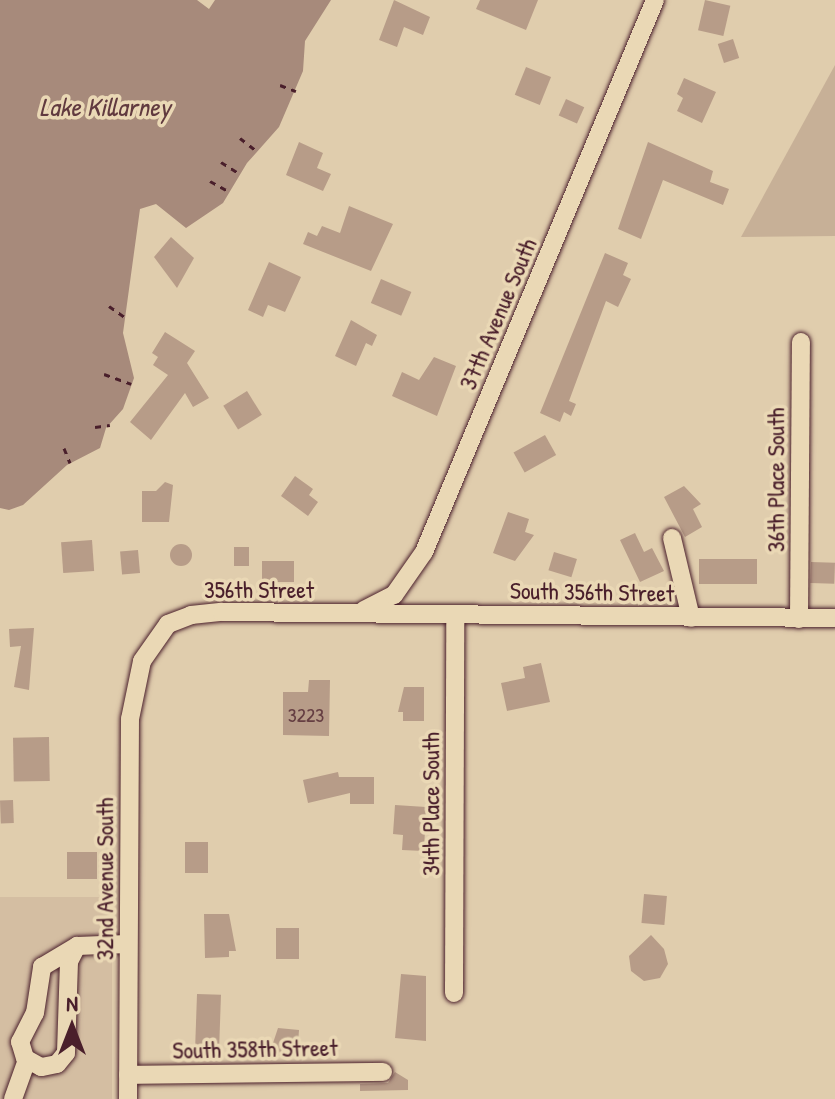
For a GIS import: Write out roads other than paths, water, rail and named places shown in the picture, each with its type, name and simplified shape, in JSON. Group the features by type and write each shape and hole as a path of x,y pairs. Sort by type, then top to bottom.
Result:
{"street":[{"name":"37th Avenue South","path":"349,614 394,595 424,552 655,0"},
{"name":"36th Place South","path":"799,619 801,342"},
{"path":"672,538 691,618"},
{"name":"South 356th Street","path":"349,614 835,618"},
{"name":"356th Street","path":"142,661 158,633 191,615 349,614"},
{"name":"34th Place South","path":"454,993 455,615"},
{"name":"32nd Avenue South","path":"128,1099 130,719 142,661"},
{"path":"13,1099 27,1060 20,1042 35,1013 38,975 50,958 77,946 128,944"},
{"path":"27,1060 50,1067 66,1053 69,962 77,946"},
{"name":"South 358th Street","path":"128,1075 383,1072"}],"water":[{"name":"Lake Killarney","path":"0,0 197,0 209,9 215,0 331,0 305,41 303,71 279,127 247,163 223,203 186,228 156,204 140,209 123,333 134,378 123,409 106,428 100,448 67,465 23,505 9,510 0,508"}]}
